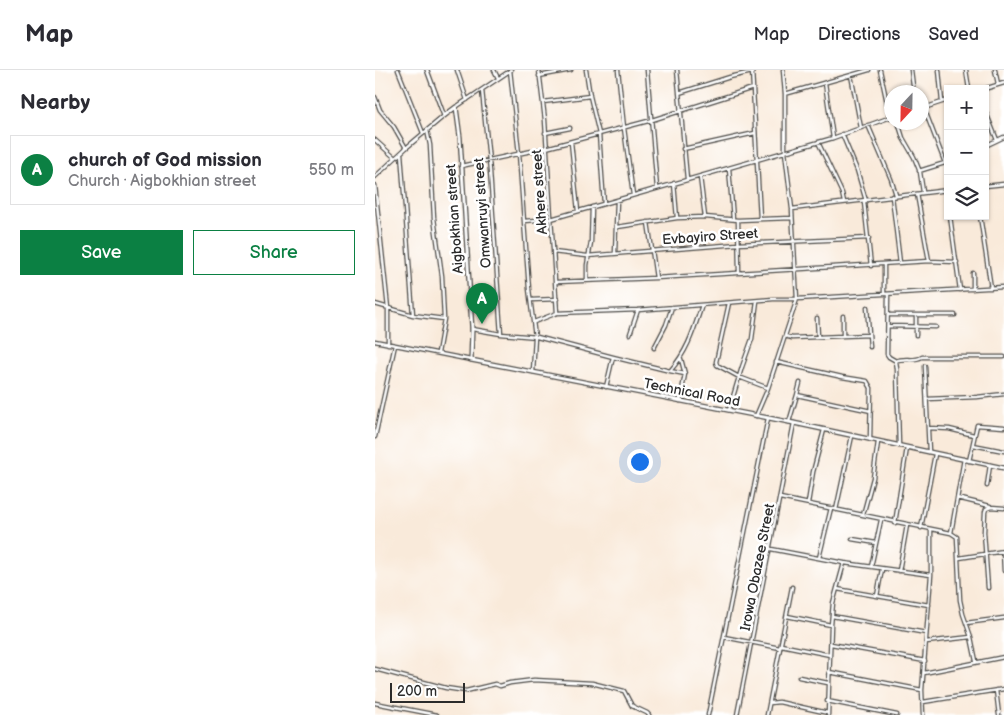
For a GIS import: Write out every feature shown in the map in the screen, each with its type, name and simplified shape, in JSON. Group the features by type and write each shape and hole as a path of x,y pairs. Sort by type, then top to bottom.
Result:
{"street":[{"path":"398,70 423,133"},
{"path":"427,70 444,116"},
{"path":"457,70 467,100"},
{"path":"494,70 498,78"},
{"path":"375,177 444,116 511,70 534,322 533,373"},
{"name":"Akhere street","path":"539,70 543,102 557,313"},
{"path":"539,76 571,70"},
{"path":"586,70 599,134 604,204"},
{"path":"617,70 633,195"},
{"path":"647,70 657,188"},
{"path":"677,70 687,179"},
{"path":"756,416 768,388 797,299 795,241 785,152 783,70"},
{"path":"785,94 869,70"},
{"path":"880,70 884,87"},
{"path":"911,70 913,85"},
{"path":"939,70 941,102"},
{"path":"966,70 968,85"},
{"path":"995,70 998,84"},
{"path":"679,93 752,71 760,218"},
{"path":"851,75 861,128"},
{"path":"825,82 833,138"},
{"path":"989,87 1004,83"},
{"path":"461,166 571,142 681,112 753,88"},
{"name":"Omwanruyi street","path":"482,90 489,160 501,334"},
{"path":"543,102 590,96"},
{"path":"375,97 381,110 394,127 406,148"},
{"path":"929,107 944,101"},
{"name":"Aigbokhian street","path":"457,107 472,329 471,360"},
{"path":"524,222 551,219 687,179 700,177 833,138 884,119"},
{"path":"989,120 997,140"},
{"path":"929,122 944,156"},
{"path":"868,125 891,178 900,263"},
{"path":"545,133 570,128"},
{"path":"427,130 430,145 434,218 444,319 438,353"},
{"path":"900,130 914,157 923,192"},
{"path":"683,150 755,133"},
{"path":"841,134 857,170 865,201 871,266"},
{"path":"989,144 1004,137"},
{"path":"375,140 395,158"},
{"path":"571,142 578,211"},
{"path":"818,142 845,203"},
{"path":"401,153 413,315"},
{"path":"919,171 944,164"},
{"path":"729,168 733,219"},
{"path":"700,177 705,217"},
{"path":"674,183 677,218"},
{"path":"375,185 388,308 388,344"},
{"path":"989,186 1004,185"},
{"path":"792,209 944,190"},
{"path":"917,194 929,261"},
{"path":"615,253 617,200"},
{"path":"587,280 587,256 591,242 592,207"},
{"path":"617,227 677,218 705,217 738,220 793,218"},
{"path":"738,220 739,272"},
{"path":"951,220 960,290"},
{"path":"981,220 991,288"},
{"path":"648,222 656,278"},
{"name":"Evbayiro Street","path":"553,252 587,256 738,244 869,238"},
{"path":"556,282 871,266 929,261 957,262"},
{"path":"885,265 888,315 887,354 896,361 899,401 899,446"},
{"path":"973,273 973,289"},
{"path":"534,322 557,313 638,310 729,302 1004,287"},
{"path":"531,300 557,299"},
{"path":"729,410 752,339 757,301"},
{"path":"729,302 716,362 717,365 739,377 768,388"},
{"path":"375,304 413,315 444,319"},
{"path":"671,370 681,359 689,342 702,304"},
{"path":"654,348 666,325 672,307"},
{"path":"867,307 870,347"},
{"path":"630,334 638,310"},
{"path":"888,315 955,315"},
{"path":"916,315 916,335"},
{"path":"843,316 843,336"},
{"path":"817,318 818,337"},
{"path":"888,326 936,327"},
{"path":"472,329 535,337 613,358 685,374"},
{"path":"785,336 792,338 869,335"},
{"name":"Technical Road","path":"375,341 789,422 1004,468"},
{"path":"375,437 395,345"},
{"path":"896,361 900,359 917,360 922,357 1004,356"},
{"path":"606,387 613,358"},
{"path":"680,401 685,374 681,359"},
{"path":"777,362 842,378 867,381 871,388 870,440"},
{"path":"925,366 929,452"},
{"path":"789,422 800,383"},
{"path":"927,400 1004,394"},
{"path":"797,395 871,411"},
{"path":"708,715 767,418"},
{"name":"Irowa Obazee Street","path":"737,715 794,424"},
{"path":"969,461 978,424 1004,427"},
{"path":"929,428 949,428 974,436"},
{"path":"808,503 813,472 824,430"},
{"path":"836,510 852,436"},
{"path":"863,515 873,478 878,442"},
{"path":"973,445 1004,451"},
{"path":"895,522 907,448"},
{"path":"921,528 935,454"},
{"path":"951,534 964,460"},
{"path":"987,486 989,465"},
{"path":"780,498 951,534 957,537 960,600 976,662"},
{"path":"957,498 983,503 991,507 1004,508"},
{"path":"988,588 984,517 986,509 991,507"},
{"path":"819,558 831,508"},
{"path":"871,567 881,520"},
{"path":"899,571 907,525"},
{"path":"923,715 922,690 931,575 931,530"},
{"path":"852,539 876,543"},
{"path":"771,548 844,563 931,575"},
{"path":"959,558 1004,551 1004,571"},
{"path":"771,702 828,714 831,625 837,589 844,563"},
{"path":"877,596 882,569"},
{"path":"767,715 792,587"},
{"path":"837,589 929,604"},
{"path":"787,616 831,625"},
{"path":"832,616 927,633"},
{"path":"966,623 1004,618"},
{"path":"724,636 830,655"},
{"path":"926,642 971,637"},
{"path":"831,644 925,661"},
{"path":"924,673 1004,657"},
{"path":"375,669 446,688 466,691 495,684 500,686 522,681 592,683 624,691 632,706 647,712 649,715"},
{"path":"829,672 922,690"},
{"path":"799,677 828,683"},
{"path":"923,702 1004,689"},
{"path":"996,690 999,715"},
{"path":"827,702 897,715"},
{"path":"375,704 437,715"}],"place":[{"name":"church of God mission","path":"482,324"}]}
